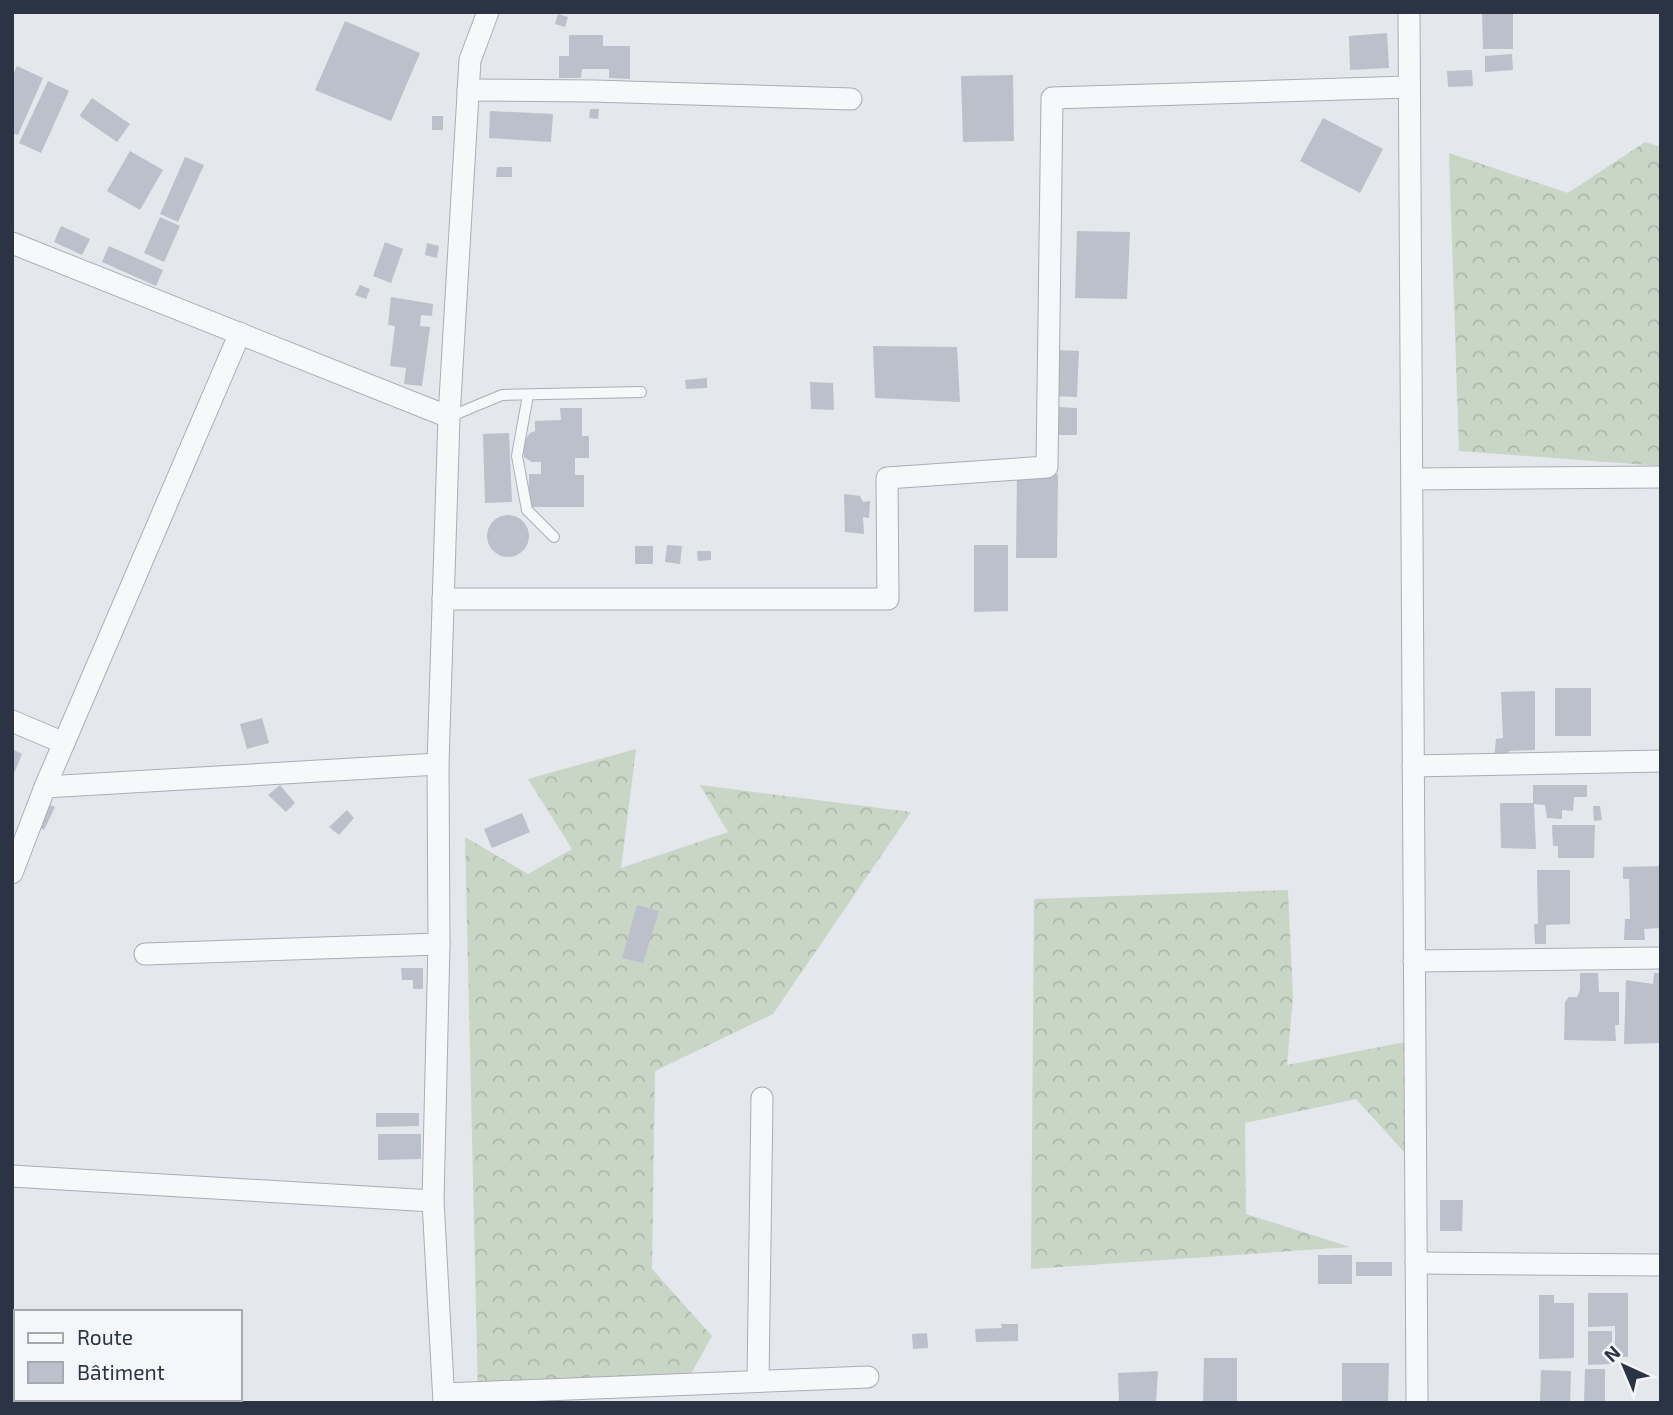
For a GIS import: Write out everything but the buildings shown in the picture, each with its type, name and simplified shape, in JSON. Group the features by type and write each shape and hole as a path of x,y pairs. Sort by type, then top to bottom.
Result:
{"street":[{"path":"488,12 470,60 449,417 443,599 438,764 439,944 433,1201 444,1398 869,1377"},
{"path":"1409,12 1417,1403"},
{"path":"443,599 888,599 887,478 1046,467 1052,98 1409,87"},
{"path":"468,90 851,99"},
{"path":"15,252 240,333 449,417"},
{"path":"12,873 45,787 240,333"},
{"path":"1412,479 1661,477"},
{"path":"12,721 64,743"},
{"path":"1413,766 1661,761"},
{"path":"45,787 438,764"},
{"path":"145,954 439,944"},
{"path":"1414,961 1661,958"},
{"path":"758,1381 762,1098"},
{"path":"12,1176 433,1201"},
{"path":"1416,1263 1661,1265"}],"lane":[{"path":"449,417 502,396 641,392"},
{"path":"527,395 517,456 527,510 554,537"}],"green space":[{"path":"1645,142 1661,147 1661,466 1459,451 1449,153 1568,193"},
{"path":"636,749 621,868 728,832 700,785 911,812 773,1014 655,1071 652,1269 712,1336 687,1381 478,1393 465,837 528,874 572,849 528,779"},
{"path":"1288,890 1293,997 1287,1065 1405,1042 1406,1154 1356,1099 1245,1123 1246,1214 1350,1247 1031,1269 1034,899"}]}
